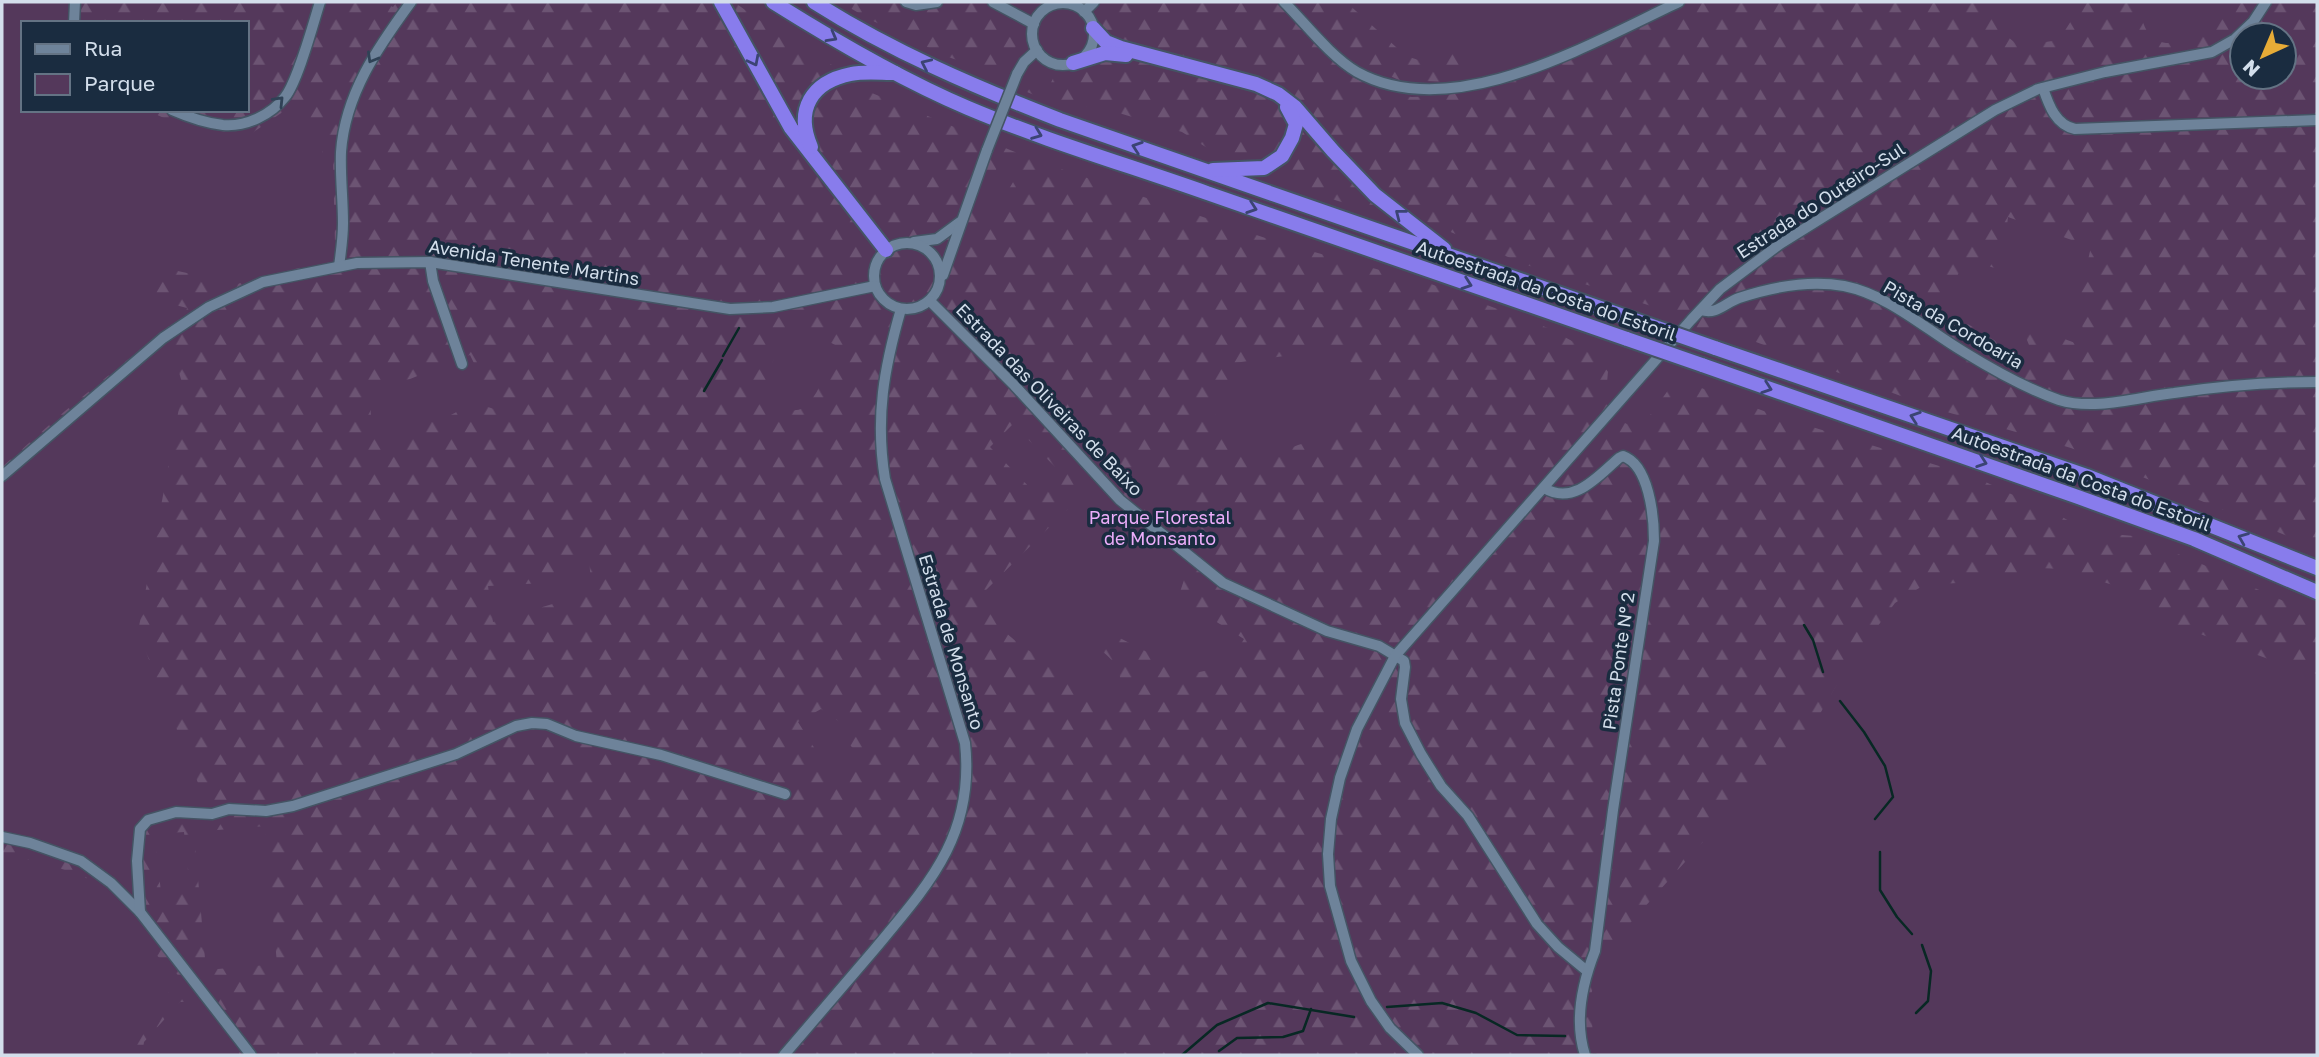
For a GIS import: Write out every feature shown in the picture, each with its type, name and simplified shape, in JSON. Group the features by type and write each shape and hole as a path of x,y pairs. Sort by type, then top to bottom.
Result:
{"highway":[{"path":"721,2 791,128 886,250"},
{"name":"Autoestrada da Costa do Estoril","path":"773,2 812,27 967,107 1079,150 2091,501 2194,539 2313,591"},
{"name":"Autoestrada da Costa do Estoril","path":"814,2 906,54 979,88 1087,130 2087,476 2317,568"},
{"path":"1093,28 1106,42 1121,48 1256,84 1278,94 1295,107 1375,195 1454,257"},
{"path":"1073,63 1105,53 1122,54 1254,88 1276,98 1289,108 1296,124 1293,138 1282,156 1264,168 1202,170"},
{"path":"815,158 805,132 804,121 810,98 817,89 830,80 852,73 897,73"}],"street":[{"path":"74,21 75,2"},
{"path":"178,112 207,122 227,125 245,123 265,115 288,93 320,2"},
{"path":"339,266 343,226 342,141 350,109 364,72 377,49 411,2"},
{"path":"906,2 916,5 937,2"},
{"path":"993,2 1034,24"},
{"path":"1084,12 1094,2"},
{"path":"1284,2 1354,70 1395,87 1421,89 1469,85 1512,75 1553,61 1679,2"},
{"name":"Estrada do Outeiro-Sul","path":"1418,1055 1390,1028 1371,1001 1351,961 1330,886 1328,854 1331,819 1340,778 1357,729 1395,656 1701,310 1738,275 1780,244 1945,139 1996,110 2043,88 2105,72 2212,52 2235,39 2253,22 2266,2"},
{"path":"1055,4 1074,5 1084,12 1093,28 1093,41 1088,52 1073,63 1056,64 1045,59 1032,40 1034,24 1040,14 1055,4"},
{"path":"960,221 936,239 897,244 886,250 875,266 875,286 885,301 901,309 914,309 930,300 940,285 960,221 1017,74 1037,50"},
{"path":"2043,88 2057,119 2068,128 2075,129 2317,120"},
{"path":"910,243 926,248 937,260 940,285"},
{"name":"Avenida Tenente Martins","path":"2,477 183,323 209,307 263,282 339,266 388,261 430,262 730,309 773,307 875,286"},
{"path":"430,262 433,281 462,364"},
{"name":"Pista da Cordoaria","path":"1701,310 1714,312 1741,297 1790,285 1823,283 1846,286 1885,301 1964,352 2021,382 2060,400 2087,404 2220,388 2317,382"},
{"name":"Estrada das Oliveiras de Baixo","path":"930,300 1014,385 1120,500 1223,583 1327,631 1371,643 1395,656"},
{"name":"Estrada de Monsanto","path":"784,1055 929,883 951,845 963,803 967,760 965,743 885,479 880,451 879,422 885,373 901,309"},
{"name":"Pista Ponte Nº 2","path":"1544,488 1553,494 1566,495 1585,488 1619,458 1627,457 1634,462 1646,484 1654,522 1654,541 1613,810 1595,951 1587,971"},
{"path":"1395,656 1404,661 1405,667 1401,699 1405,723 1421,754 1441,786 1468,816 1537,924 1558,947 1587,971 1580,1012 1580,1038 1585,1055"},
{"path":"140,912 137,860 140,830 152,818 176,812 212,814 229,809 266,811 293,806 456,754 523,724 547,724 576,736 661,755 785,794"},
{"path":"2,837 30,843 81,861 111,883 140,912 251,1055"}],"green space":[{"name":"Parque Florestal de Monsanto","path":"2,2 2317,2 2317,1055 2,1055"},
{"path":"69,2 382,2 393,7 397,2 734,2 821,57 867,91 1037,161 1274,241 1431,284 1548,328 1583,347 1608,371 1606,395 1616,419 1636,428 1651,414 1669,389 1696,386 1783,418 1975,477 2037,503 2071,522 2085,564 2111,534 2134,536 2195,561 2317,616 2317,674 2181,627 2116,586 2062,569 2040,568 1974,582 1924,585 1895,603 1845,670 1809,733 1759,790 1710,834 1599,958 1591,996 1593,1039 1604,1055 240,1055 200,1001 180,1002 144,1042 142,1055 133,1055 139,1027 181,978 151,950 158,943 108,891 69,871 2,853 2,832 10,831 10,834 50,843 82,856 110,876 140,905 140,829 152,818 200,813 204,798 138,632 183,386 173,352 165,343 2,483 2,467 65,411 186,312 187,308 148,298 155,266 237,284 326,261 335,244 333,160 322,155 323,149 333,146 333,142 287,109 248,136 173,122 150,112 248,112 248,21 67,21","holes":["999,162 1019,172 990,221 984,226 978,219","807,330 837,346 812,399 803,408 791,410 773,404 765,389 776,355 790,334","1327,350 1344,357 1357,369 1362,380 1363,401 1353,418 1338,431 1317,441 1293,447 1262,469 1233,441 1214,413 1229,391 1227,364","470,355 497,410 485,406 468,406 447,417 410,427 412,435 382,438 371,414 379,387 410,379","1079,407 1121,454 1101,473 1058,426","1013,424 1059,471 1036,494 990,447","1143,470 1193,509 1182,522 1174,522 1152,512 1126,490","1095,482 1110,499 1190,562 1178,598 1244,639 1228,666 1190,674 1112,634 1102,651 1116,666 1120,680 1110,714 1084,686 1007,634 988,609 992,598 985,591","589,560 592,592 493,622 488,586 561,582 571,561","821,709 841,723 852,740 849,744 864,760 843,781 825,765 798,722","265,826 277,964 206,970 194,832","184,832 190,890 161,893 155,834"]},
{"path":"840,2 977,2 1014,31 1017,43 1005,76 948,57"},
{"path":"1104,2 1275,2 1351,76 1387,94 1412,97 1441,96 1525,79 1693,2 1985,2 2002,32 2019,46 2059,40 2071,21 2069,2 2144,2 2140,6 2150,35 2169,43 2194,37 2219,23 2220,9 2234,2 2317,2 2317,548 2071,448 1933,408 1716,327 1706,334 1690,328 1669,312 1524,264 1398,209 1366,209 1302,189 1251,158 1212,151 1182,132 1109,110 1048,101 1027,92 1031,82 1050,85 1054,76 1068,76 1105,61 1108,38 1101,16","holes":["2008,217 2091,247 2077,307 2083,329 2078,344 2029,326 2025,335 2031,350 2025,363 1998,351 2002,345 1940,307 1966,260 2002,270"]},
{"path":"1297,2 1346,2 1406,56 1431,64 1456,49 1463,54 1464,70 1451,82 1399,80 1351,58"}],"waterway":[{"path":"723,356 739,328"},
{"path":"704,391 722,360"},
{"path":"1804,625 1813,640 1823,672"},
{"path":"1840,701 1885,766 1893,797 1875,819"},
{"path":"1880,852 1880,890 1897,917 1912,934"},
{"path":"1916,1013 1928,1001 1931,971 1922,945"},
{"path":"1182,1055 1217,1025 1268,1003 1354,1017"},
{"path":"1387,1007 1442,1003 1476,1013 1517,1035 1565,1036"},
{"path":"1219,1051 1237,1038 1283,1037 1303,1031 1311,1009"}]}
